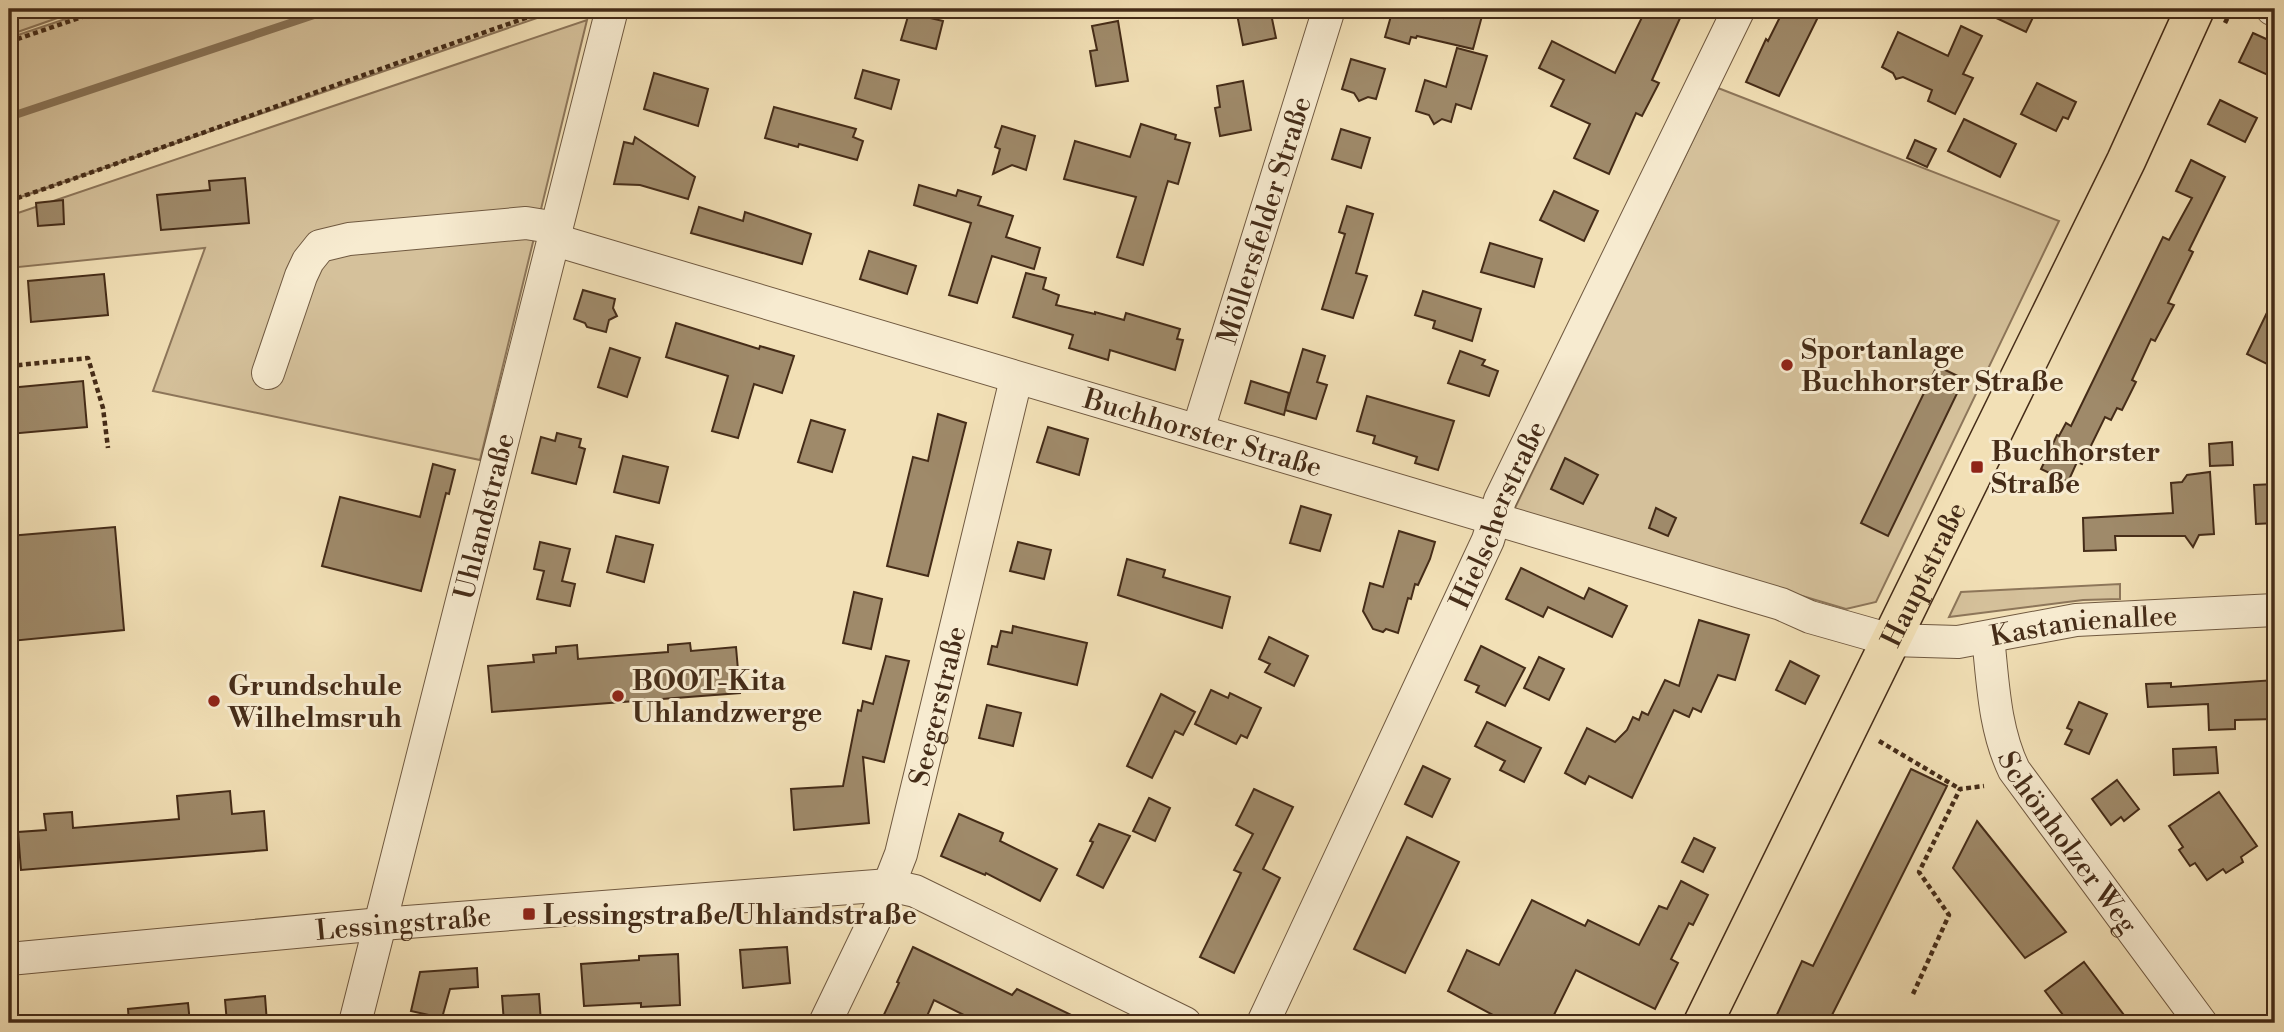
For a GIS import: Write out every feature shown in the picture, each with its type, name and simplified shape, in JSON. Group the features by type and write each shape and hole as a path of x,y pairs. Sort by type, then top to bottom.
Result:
{"main road":[{"name":"Hauptstraße","path":"1703,1023 2126,161 2195,9"}],"street":[{"name":"Uhlandstraße","path":"355,1023 612,9"},
{"name":"Möllersfelder Straße","path":"1198,430 1329,9"},
{"name":"Hielscherstraße","path":"1263,1023 1488,540 1500,499 1740,9"},
{"name":"Buchhorster Straße","path":"268,373 301,276 308,261 320,246 349,239 526,223 1016,379 1198,430 1781,604 1810,617 1891,640"},
{"name":"Seegerstraße","path":"825,1023 890,885 901,854 1016,379"},
{"name":"Kastanienallee","path":"1891,640 1958,642 2076,620 2275,610"},
{"name":"Schönholzer Weg","path":"1988,637 1997,715 2014,770 2188,1017"},
{"name":"Lessingstraße","path":"9,959 381,924 890,885 915,891 1185,1023"}],"path":[{"path":"9,42 105,9"},
{"path":"9,201 552,9"},
{"path":"9,366 88,358 103,408 108,448"},
{"path":"1879,741 1960,789 1984,786"},
{"path":"1913,994 1949,915 1919,872 1960,789"}],"shaded area":[{"path":"9,9 83,9 9,35"},
{"path":"95,9 563,9 9,201 9,38"},
{"path":"587,20 480,460 153,391 205,248 9,268 9,216"},
{"name":"Sportanlage Buchhorster Straße","path":"1718,88 2059,221 1876,602 1846,609 1514,510"},
{"path":"2120,584 2120,599 2083,600 1949,617 1961,592"}],"building":[{"path":"1236,9 1270,9 1276,38 1243,45"},
{"path":"1393,9 1413,9 1443,18 1444,14 1450,16 1452,9 1459,9 1482,16 1473,49 1417,36 1411,37 1409,44 1385,37"},
{"path":"1646,9 1666,9 1681,16 1652,80 1659,83 1642,116 1636,113 1609,174 1574,158 1590,124 1551,106 1564,80 1539,68 1552,41 1615,73"},
{"path":"1784,9 1822,9 1779,96 1746,82 1766,39 1768,41"},
{"path":"1977,9 2037,9 2026,32"},
{"path":"909,13 943,21 936,49 901,40"},
{"path":"1118,21 1128,81 1096,86 1090,51 1097,50 1092,26"},
{"path":"1961,26 1982,36 1963,74 1973,78 1955,114 1928,101 1932,90 1903,77 1896,79 1893,73 1882,67 1898,32 1948,56"},
{"path":"2253,33 2275,43 2275,60 2268,75 2239,62"},
{"path":"1457,48 1487,56 1471,109 1456,104 1451,122 1442,119 1434,124 1429,115 1416,111 1425,80 1446,87"},
{"path":"1351,59 1385,69 1376,99 1368,97 1359,101 1354,93 1342,89"},
{"path":"863,70 899,80 891,109 855,98"},
{"path":"654,73 708,89 698,126 644,109"},
{"path":"1243,81 1251,130 1220,136 1215,108 1220,107 1217,86"},
{"path":"2037,83 2076,102 2068,119 2063,117 2056,131 2021,114"},
{"path":"2220,100 2257,118 2245,142 2208,124"},
{"path":"774,107 856,129 853,137 863,141 857,160 765,138"},
{"path":"1964,119 2016,144 2000,177 1948,151"},
{"path":"1141,124 1176,135 1175,139 1190,143 1178,184 1168,181 1143,265 1117,257 1136,197 1064,179 1075,141 1130,157"},
{"path":"1002,126 1035,136 1026,170 1012,165 993,174 1000,149 995,147"},
{"path":"1341,129 1370,138 1361,168 1332,159"},
{"path":"635,137 695,177 688,199 640,185 614,184 624,142 633,144"},
{"path":"1915,140 1936,149 1927,167 1907,158"},
{"path":"2191,160 2225,177 2189,250 2193,252 2168,303 2174,305 2155,341 2151,339 2132,380 2136,382 2122,410 2117,408 2111,420 2105,417 2082,464 2077,462 2068,482 2041,469 2057,435 2059,436 2066,423 2071,426 2163,237 2169,240 2192,198 2176,191"},
{"path":"245,178 249,223 161,230 157,195 210,190 209,181"},
{"path":"919,185 956,196 958,190 981,197 978,205 1013,216 1006,237 1040,248 1034,269 992,256 977,303 949,295 971,223 914,205"},
{"path":"1554,191 1598,211 1584,241 1540,220"},
{"path":"63,200 64,224 38,226 36,203"},
{"path":"1347,206 1373,214 1356,273 1367,276 1353,318 1322,309 1345,234 1339,232"},
{"path":"699,207 743,221 745,212 811,234 802,264 691,233"},
{"path":"1490,243 1542,259 1534,287 1481,272"},
{"path":"869,251 916,266 907,294 860,279"},
{"path":"1026,273 1046,278 1043,289 1059,295 1056,305 1124,320 1126,313 1180,329 1177,339 1183,340 1175,370 1110,350 1108,360 1069,348 1073,335 1013,317"},
{"path":"104,274 108,315 31,322 28,281"},
{"path":"583,290 615,299 613,308 617,316 609,320 606,332 587,327 585,323 574,319"},
{"path":"1423,291 1481,309 1472,341 1433,328 1435,321 1415,315"},
{"path":"2275,296 2275,368 2247,354"},
{"path":"676,323 759,349 760,346 794,356 782,393 754,384 738,438 712,431 728,376 666,357"},
{"path":"610,348 640,358 627,397 598,387"},
{"path":"1303,349 1325,356 1317,382 1327,385 1316,419 1285,410"},
{"path":"1460,351 1485,360 1482,365 1498,371 1489,396 1448,383"},
{"path":"1937,366 1964,379 1888,536 1861,523"},
{"path":"83,381 87,427 9,434 9,388"},
{"path":"1251,381 1289,393 1284,415 1245,403"},
{"path":"1367,396 1454,421 1438,470 1415,463 1417,457 1373,443 1375,436 1357,431"},
{"path":"938,414 966,423 928,576 887,566 913,457 928,461"},
{"path":"811,420 845,430 832,472 798,462"},
{"path":"1048,427 1088,439 1079,475 1037,462"},
{"path":"557,433 581,439 579,447 585,449 576,484 532,473 541,437 555,441"},
{"path":"2232,442 2233,465 2210,466 2209,444"},
{"path":"623,456 668,467 659,503 614,492"},
{"path":"1565,458 1598,475 1583,504 1551,489"},
{"path":"433,464 455,470 449,494 446,493 421,591 322,566 340,497 420,517"},
{"path":"2210,472 2214,534 2199,535 2193,547 2185,536 2115,536 2116,550 2084,551 2083,518 2173,513 2171,483 2182,482 2187,475"},
{"path":"2275,484 2275,523 2256,524 2254,485"},
{"path":"1301,506 1331,515 1320,551 1290,543"},
{"path":"1656,508 1676,518 1668,536 1649,528"},
{"path":"115,527 124,630 11,641 9,536"},
{"path":"1399,531 1435,542 1418,585 1415,584 1411,599 1408,598 1398,633 1386,629 1383,632 1373,629 1363,611 1370,583 1383,587"},
{"path":"616,536 653,545 644,582 607,572"},
{"path":"540,542 570,549 562,581 575,584 570,606 537,599 544,571 534,569"},
{"path":"1018,542 1051,550 1044,579 1010,571"},
{"path":"1127,559 1165,570 1163,577 1230,597 1222,628 1118,595"},
{"path":"1521,568 1584,599 1589,588 1627,606 1612,637 1548,607 1543,617 1506,599"},
{"path":"854,592 882,599 871,649 843,643"},
{"path":"1699,620 1749,635 1735,680 1718,675 1701,712 1693,708 1689,717 1674,710 1632,798 1589,776 1585,784 1565,773 1587,728 1615,742 1627,730 1633,717 1639,720 1642,712 1648,715 1665,680 1679,686"},
{"path":"1013,626 1087,643 1077,685 988,664 992,646 997,647 1001,631 1012,633"},
{"path":"1269,637 1308,656 1294,686 1265,672 1270,664 1259,659"},
{"path":"690,643 691,651 736,647 740,693 492,712 488,666 534,662 533,655 556,653 556,647 577,645 578,659 668,652 668,645"},
{"path":"1481,646 1525,668 1505,706 1476,692 1479,686 1465,680"},
{"path":"886,656 909,661 884,762 863,757 869,823 794,830 791,789 843,786 858,710 861,711 863,701 873,704"},
{"path":"1539,657 1564,669 1549,700 1524,688"},
{"path":"1790,661 1819,676 1805,704 1776,690"},
{"path":"2275,680 2275,719 2235,720 2235,729 2209,730 2208,704 2148,707 2146,684 2171,683 2171,687"},
{"path":"1211,690 1228,698 1230,693 1261,708 1247,738 1241,735 1236,744 1195,724"},
{"path":"1161,694 1195,712 1183,735 1175,731 1152,778 1127,766"},
{"path":"2079,702 2107,714 2089,754 2065,744 2072,730 2067,728"},
{"path":"987,705 1021,713 1013,746 979,738"},
{"path":"1487,722 1541,748 1524,782 1500,770 1505,761 1475,746"},
{"path":"2216,747 2218,773 2174,775 2173,749"},
{"path":"1423,766 1450,779 1432,817 1405,804"},
{"path":"1911,769 1947,786 1828,1023 1773,1023 1802,961 1813,966"},
{"path":"2117,780 2139,809 2124,821 2121,817 2111,825 2092,799"},
{"path":"1254,789 1293,807 1263,869 1280,878 1234,973 1200,957 1241,873 1234,870 1253,834 1236,825"},
{"path":"230,791 232,814 264,811 267,850 21,870 18,832 46,830 44,814 72,812 73,828 179,819 177,796"},
{"path":"2219,792 2257,846 2241,857 2243,862 2226,873 2223,869 2207,880 2195,863 2190,866 2179,850 2183,847 2169,826"},
{"path":"1149,798 1170,808 1155,841 1133,831"},
{"path":"959,814 1003,833 1000,841 1057,869 1040,901 986,873 985,875 941,856"},
{"path":"1977,821 2066,932 2025,958 1953,868"},
{"path":"1099,824 1130,836 1103,888 1077,875"},
{"path":"1407,837 1459,862 1405,973 1354,949"},
{"path":"1694,838 1715,848 1703,872 1682,862"},
{"path":"1681,881 1708,895 1693,925 1689,923 1671,959 1678,963 1655,1009 1576,970 1550,1023 1508,1023 1448,991 1467,950 1499,965 1532,900 1585,926 1588,920 1639,945 1659,906 1667,909"},
{"path":"787,947 790,983 743,988 740,950"},
{"path":"913,947 1012,995 1017,989 1088,1023 980,1023 934,1000 924,1023 880,1023"},
{"path":"678,954 680,1005 641,1007 641,1003 584,1006 581,964"},
{"path":"2084,962 2130,1023 2069,1023 2045,991"},
{"path":"477,968 478,987 450,989 442,1018 411,1011 420,972"},
{"path":"539,994 541,1023 504,1023 502,996"},
{"path":"265,996 267,1023 227,1023 225,1000"},
{"path":"188,1003 190,1023 129,1023 128,1009"}],"waterway":[{"path":"9,117 332,9"}],"place":[{"name":"Sportanlage Buchhorster Straße","path":"1787,365"},
{"name":"Buchhorster Straße","path":"1977,467"},
{"name":"BOOT-Kita Uhlandzwerge","path":"618,696"},
{"name":"Grundschule Wilhelmsruh","path":"214,701"},
{"name":"Lessingstraße/Uhlandstraße","path":"529,914"}]}
